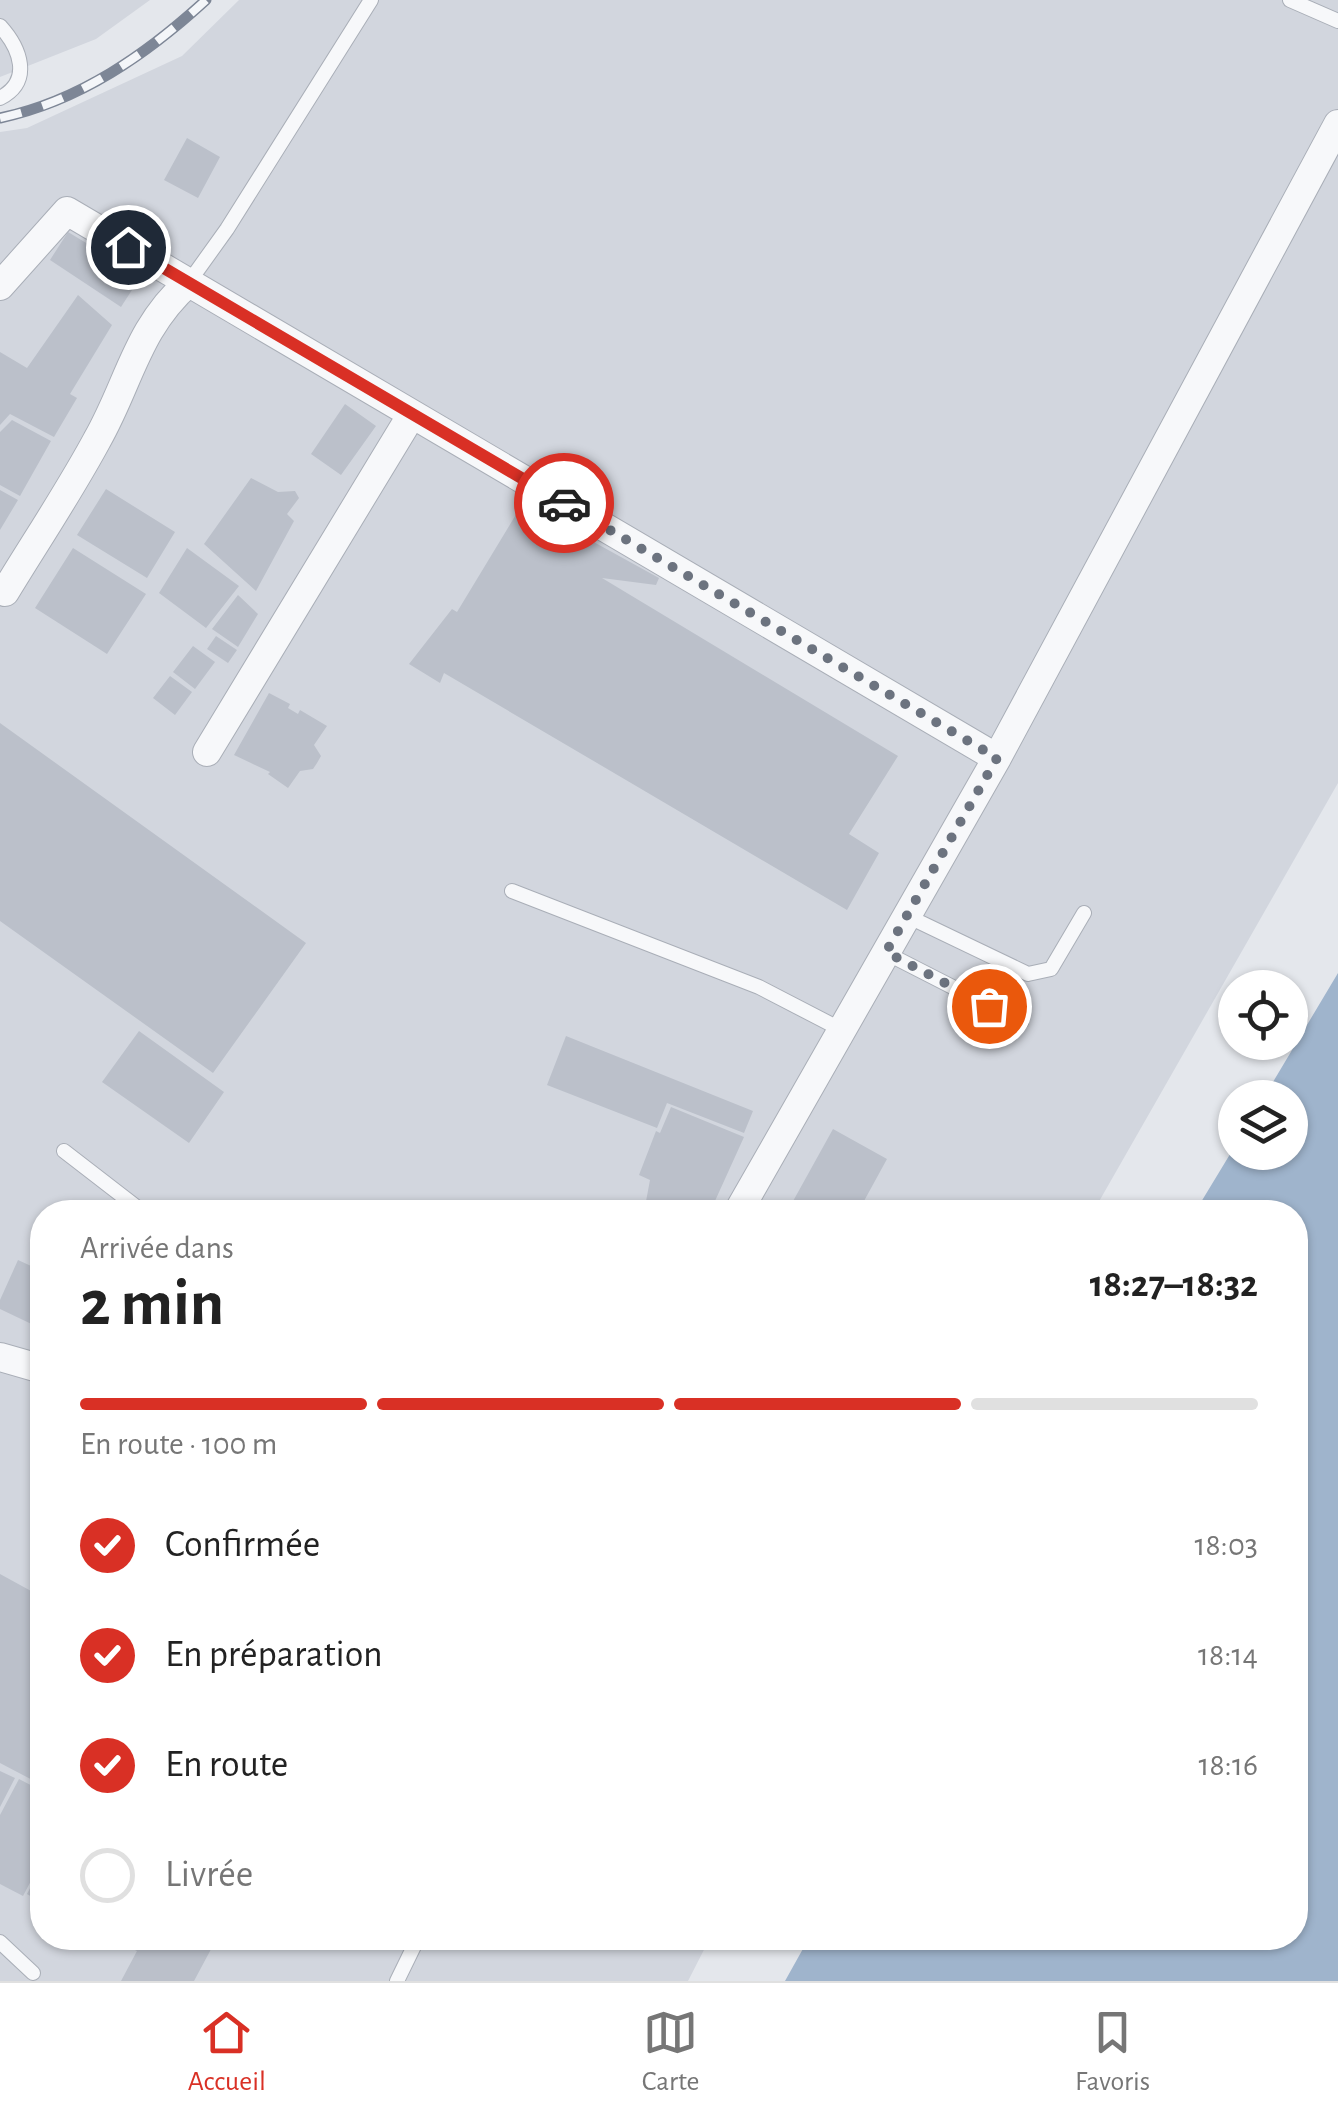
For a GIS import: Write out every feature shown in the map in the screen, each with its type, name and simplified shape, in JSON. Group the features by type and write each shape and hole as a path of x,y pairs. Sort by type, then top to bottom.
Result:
{"street":[{"path":"745,1200 997,758 1338,124"},
{"path":"0,286 68,211 997,758"},
{"path":"6,592 98,440 151,323 189,282"},
{"path":"208,752 412,414"},
{"path":"0,1357 30,1366"}],"lane":[{"path":"189,282 227,230 372,0"},
{"path":"1290,0 1338,21"},
{"path":"0,26 14,41 22,67 20,82 0,98"},
{"path":"512,892 759,987 842,1030"},
{"path":"907,916 1028,974 1051,969 1084,913"},
{"path":"886,952 1022,1022"},
{"path":"64,1151 127,1200"},
{"path":"0,1942 34,1973"},
{"path":"397,1981 412,1950"}],"shaded area":[{"path":"0,0 150,0 96,39 0,77"},
{"path":"239,0 1338,0 1338,783 1231,970 1218,970 1218,993 1100,1200 30,1200 30,1950 704,1950 688,1981 0,1981 0,132 27,128 182,56"}],"water":[{"path":"1338,973 1338,1981 785,1981 802,1950 1308,1950 1308,1200 1202,1200 1220,1170 1308,1170 1308,1080 1274,1080 1286,1060 1308,1060 1308,1023"}],"building":[{"path":"187,138 220,157 198,198 164,180"},
{"path":"68,232 141,276 121,307 50,260"},
{"path":"78,295 112,325 70,394 77,398 54,437 10,414 0,425 0,352 27,368"},
{"path":"345,404 376,426 341,475 311,454"},
{"path":"12,420 51,441 20,496 0,485 0,432"},
{"path":"251,478 278,492 295,491 299,498 287,514 294,521 256,591 204,544"},
{"path":"106,489 175,532 147,578 77,535"},
{"path":"0,490 18,500 0,530"},
{"path":"523,503 659,578 656,585 602,578 898,756 849,834 879,853 847,910 444,673 440,683 409,664 452,609 457,612"},
{"path":"73,548 146,594 107,654 35,608"},
{"path":"187,548 239,586 206,628 159,593"},
{"path":"238,595 258,614 238,647 212,629"},
{"path":"216,636 237,650 228,663 207,649"},
{"path":"193,646 215,662 195,689 173,672"},
{"path":"170,676 192,692 175,715 153,698"},
{"path":"269,693 290,704 288,708 298,714 300,710 327,726 314,745 321,756 317,763 313,769 300,771 288,788 270,772 234,755"},
{"path":"0,723 306,943 213,1073 0,921"},
{"path":"139,1031 224,1092 189,1143 102,1082"},
{"path":"566,1036 753,1111 744,1133 667,1103 657,1128 547,1085"},
{"path":"671,1107 744,1137 715,1200 646,1200 650,1180 639,1175 656,1131 660,1133"},
{"path":"833,1129 887,1159 865,1200 794,1200"},
{"path":"18,1260 30,1266 30,1323 0,1309 0,1300"},
{"path":"0,1574 30,1590 30,1779 0,1763"},
{"path":"0,1771 15,1778 0,1807"},
{"path":"19,1779 30,1785 30,1883 23,1896 0,1884 0,1815"},
{"path":"211,1950 194,1981 121,1981 137,1951"}],"railway":[{"path":"0,118 58,100 111,73 206,0"}],"way so far":[{"path":"564,503 997,758 886,952 989,1006"}],"route":[{"path":"128,247 564,503"}]}
